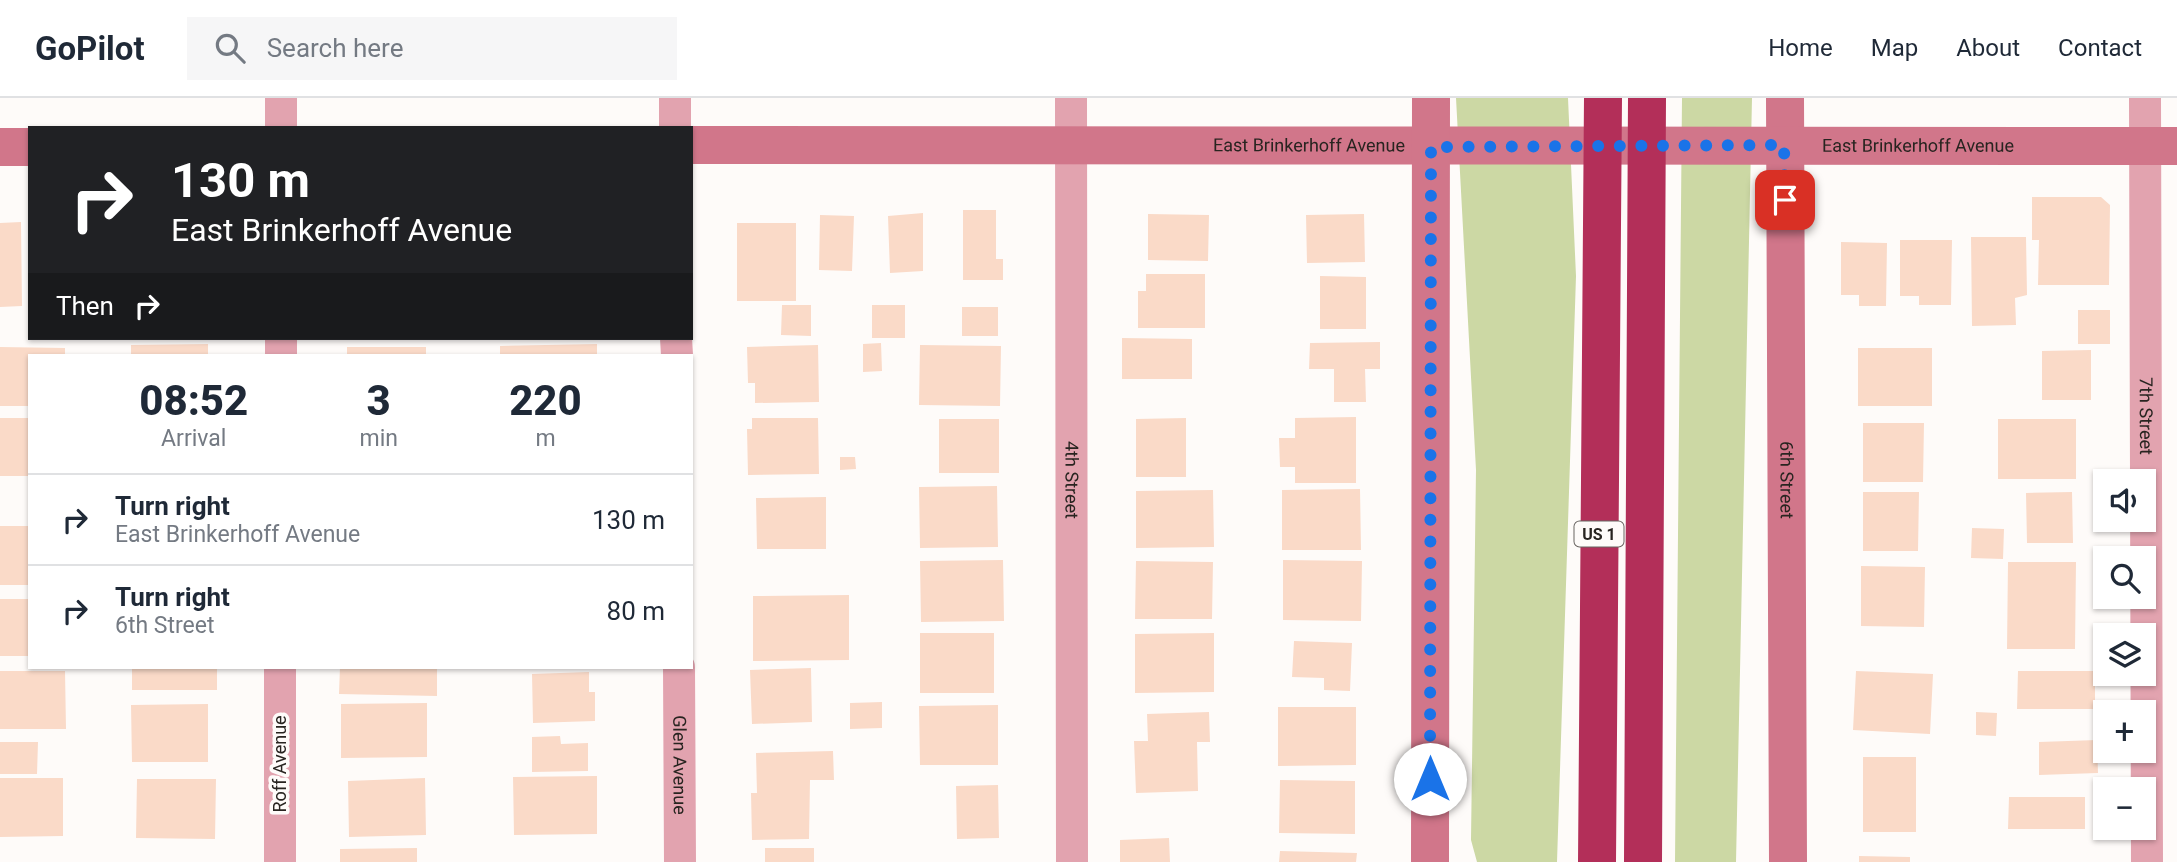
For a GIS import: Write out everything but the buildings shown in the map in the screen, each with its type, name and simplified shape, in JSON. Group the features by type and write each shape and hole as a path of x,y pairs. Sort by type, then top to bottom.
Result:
{"highway":[{"name":"US 1","path":"1597,862 1602,98"},
{"name":"US 1","path":"1643,862 1647,98"}],"main road":[{"path":"1430,862 1431,98"},
{"name":"6th Street","path":"1785,98 1788,862"},
{"name":"East Brinkerhoff Avenue","path":"693,145 2161,146"},
{"path":"0,147 28,147"}],"street":[{"path":"281,98 281,126"},
{"path":"675,126 676,98"},
{"name":"4th Street","path":"1071,98 1072,862"},
{"name":"7th Street","path":"2145,98 2161,146 2147,862"},
{"name":"Roff Avenue","path":"280,669 280,862"},
{"name":"Glen Avenue","path":"679,669 680,862"}],"green space":[{"path":"1456,98 1568,98 1576,276 1557,862 1477,862 1471,840 1476,470"},
{"path":"1682,98 1752,98 1736,862 1675,862"}],"route":[{"path":"1430,779 1431,147 1784,145 1785,200"}]}
